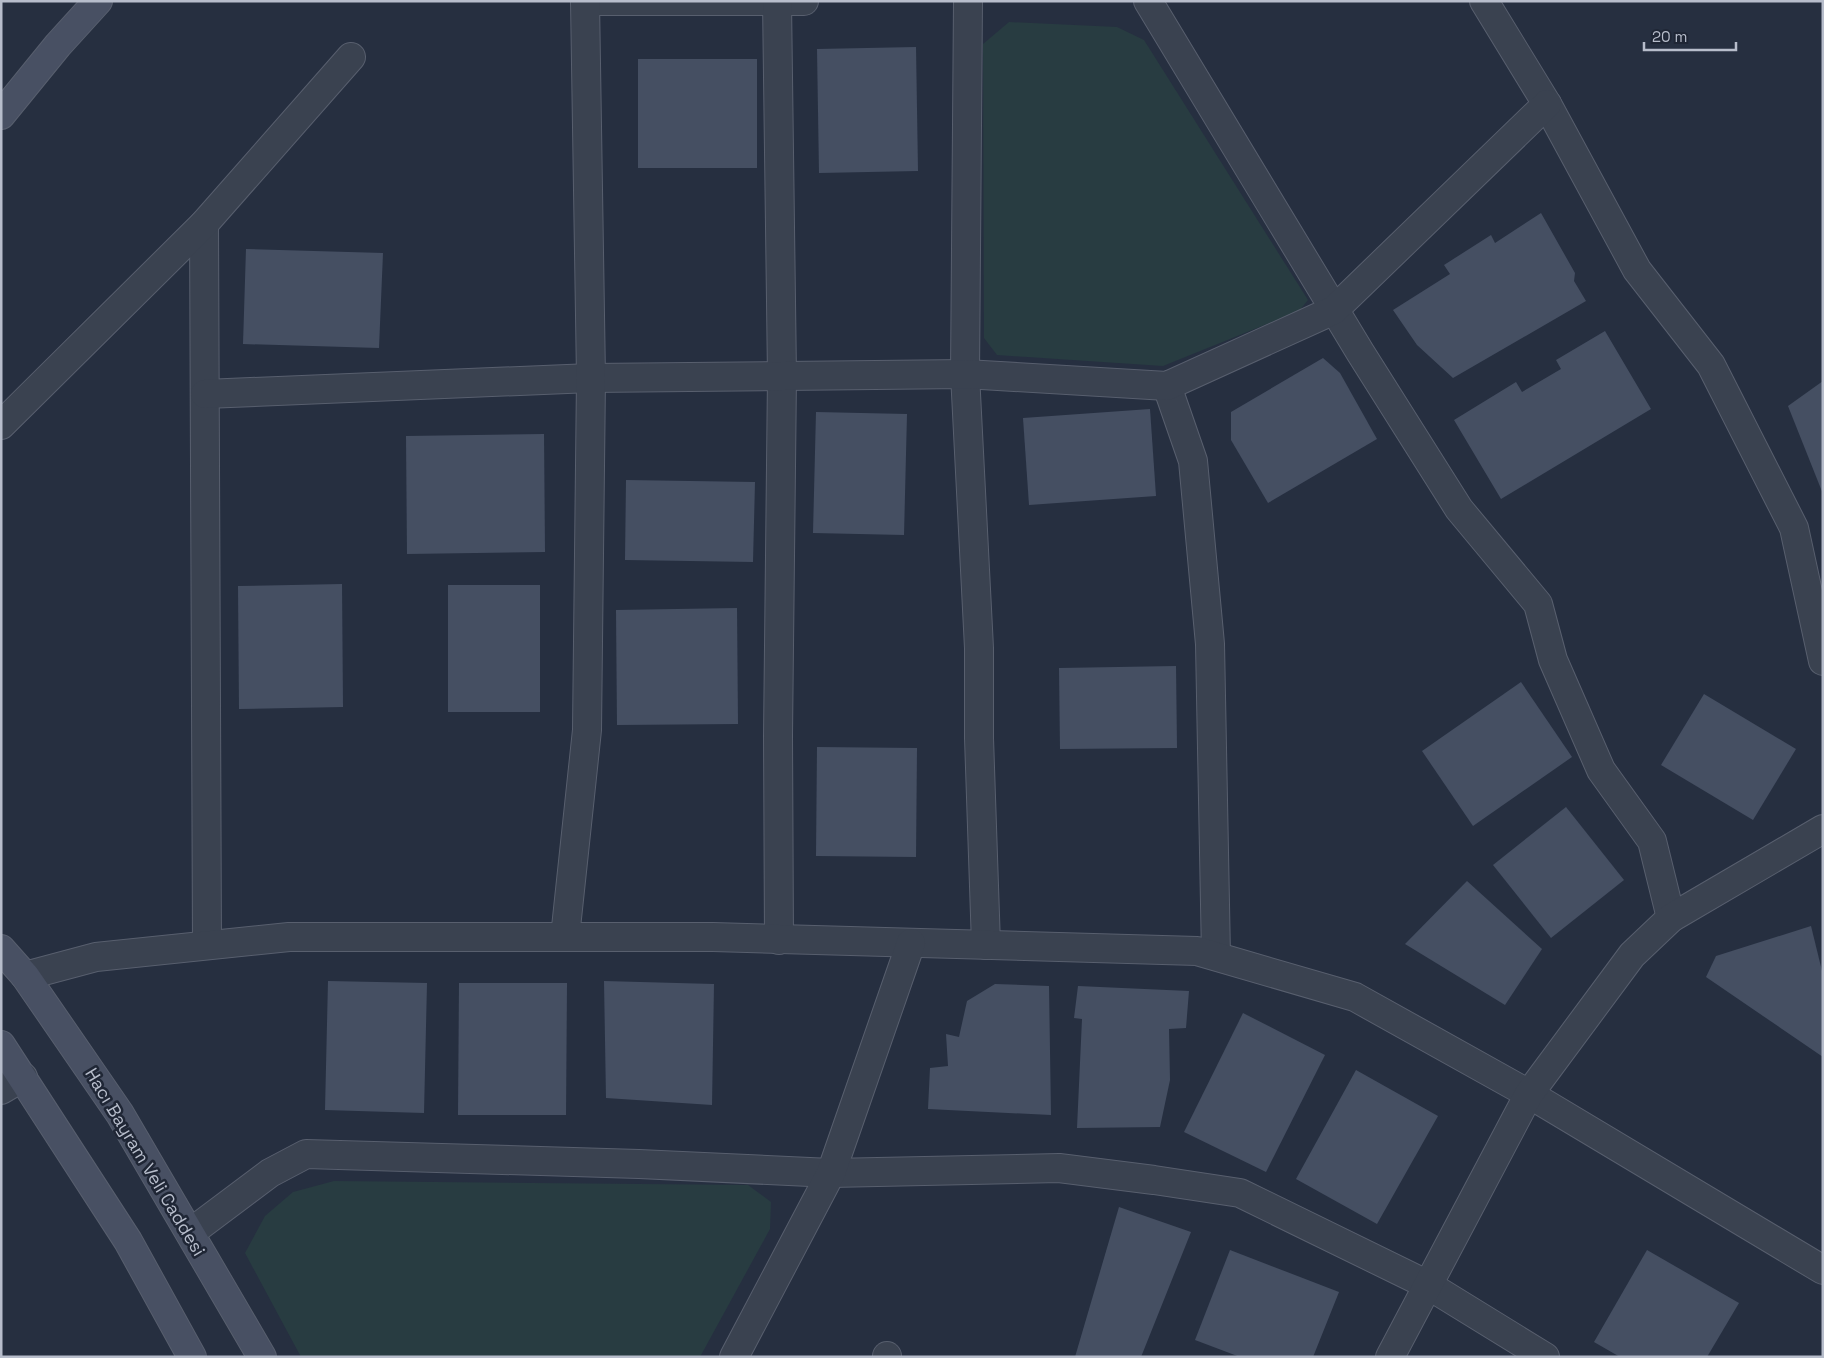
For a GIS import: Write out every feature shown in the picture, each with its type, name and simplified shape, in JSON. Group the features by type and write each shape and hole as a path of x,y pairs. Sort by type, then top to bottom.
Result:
{"main road":[{"path":"1,115 58,45 98,1"},
{"name":"Hacı Bayram Veli Caddesi","path":"1,949 25,976 120,1114 262,1357"},
{"path":"1,1045 12,1084 128,1241 192,1357"}],"street":[{"path":"565,937 587,730 591,378 585,1 804,1"},
{"path":"968,1 965,374 979,648 979,738 986,945"},
{"path":"1148,1 1334,310 1459,509 1538,604 1553,660 1602,770 1652,840 1671,918"},
{"path":"1484,1 1547,104 1637,270 1711,365 1794,528 1815,585 1823,661"},
{"path":"777,2 782,376 778,940"},
{"path":"1,425 204,224 351,56"},
{"path":"205,394 591,378 965,374 1166,386 1334,310 1547,104"},
{"path":"204,224 207,945"},
{"path":"1166,386 1192,461 1210,644 1216,956"},
{"path":"1390,1357 1529,1094 1632,956 1671,918 1823,829"},
{"path":"25,976 96,957 289,937 713,937 1196,951 1355,997 1529,1094 1823,1270"},
{"path":"734,1357 831,1173 911,943"},
{"path":"190,1233 270,1173 306,1154 639,1164 831,1173 1059,1168 1240,1193 1428,1286 1545,1357"}],"green space":[{"path":"1009,22 1117,27 1144,40 1308,300 1299,311 1163,366 997,355 984,338 983,44"},
{"path":"334,1181 748,1185 771,1202 770,1229 700,1357 301,1357 245,1253 265,1216 293,1192"}],"building":[{"path":"916,47 918,171 819,173 817,49"},
{"path":"638,59 757,59 757,168 638,168"},
{"path":"1541,213 1575,273 1574,281 1586,301 1453,378 1417,345 1393,310 1450,274 1444,265 1491,235 1495,243"},
{"path":"246,249 383,253 379,348 243,344"},
{"path":"1605,331 1651,409 1501,499 1454,420 1516,382 1522,392 1561,369 1556,360"},
{"path":"1323,358 1340,373 1377,439 1268,503 1231,440 1231,412"},
{"path":"1823,381 1823,494 1788,406"},
{"path":"1150,409 1156,496 1029,505 1023,418"},
{"path":"816,412 907,414 904,535 813,533"},
{"path":"544,434 545,552 407,554 406,436"},
{"path":"626,480 755,482 753,562 625,560"},
{"path":"342,584 343,707 239,709 238,586"},
{"path":"448,585 540,585 540,712 448,712"},
{"path":"737,608 738,724 617,725 616,610"},
{"path":"1176,666 1177,748 1060,749 1059,668"},
{"path":"1521,682 1572,757 1473,826 1422,751"},
{"path":"1704,694 1796,749 1753,820 1661,765"},
{"path":"817,747 917,748 916,857 816,856"},
{"path":"1566,807 1624,880 1551,938 1493,865"},
{"path":"1467,881 1542,949 1505,1005 1405,944"},
{"path":"1811,926 1823,975 1823,1057 1706,977 1716,956"},
{"path":"328,981 427,983 424,1113 325,1110"},
{"path":"604,981 714,984 712,1105 606,1098"},
{"path":"459,983 567,983 566,1115 458,1115"},
{"path":"995,984 1049,986 1051,1115 928,1109 930,1068 948,1066 946,1034 959,1037 967,1001"},
{"path":"1078,986 1189,991 1186,1028 1169,1029 1170,1080 1160,1127 1077,1128 1082,1019 1074,1018"},
{"path":"1243,1013 1325,1055 1266,1172 1184,1132"},
{"path":"1356,1070 1438,1116 1377,1224 1296,1179"},
{"path":"1119,1207 1191,1232 1141,1357 1075,1357"},
{"path":"1230,1250 1339,1292 1313,1357 1240,1357 1195,1340"},
{"path":"1647,1250 1739,1303 1707,1357 1620,1357 1594,1342"}]}
